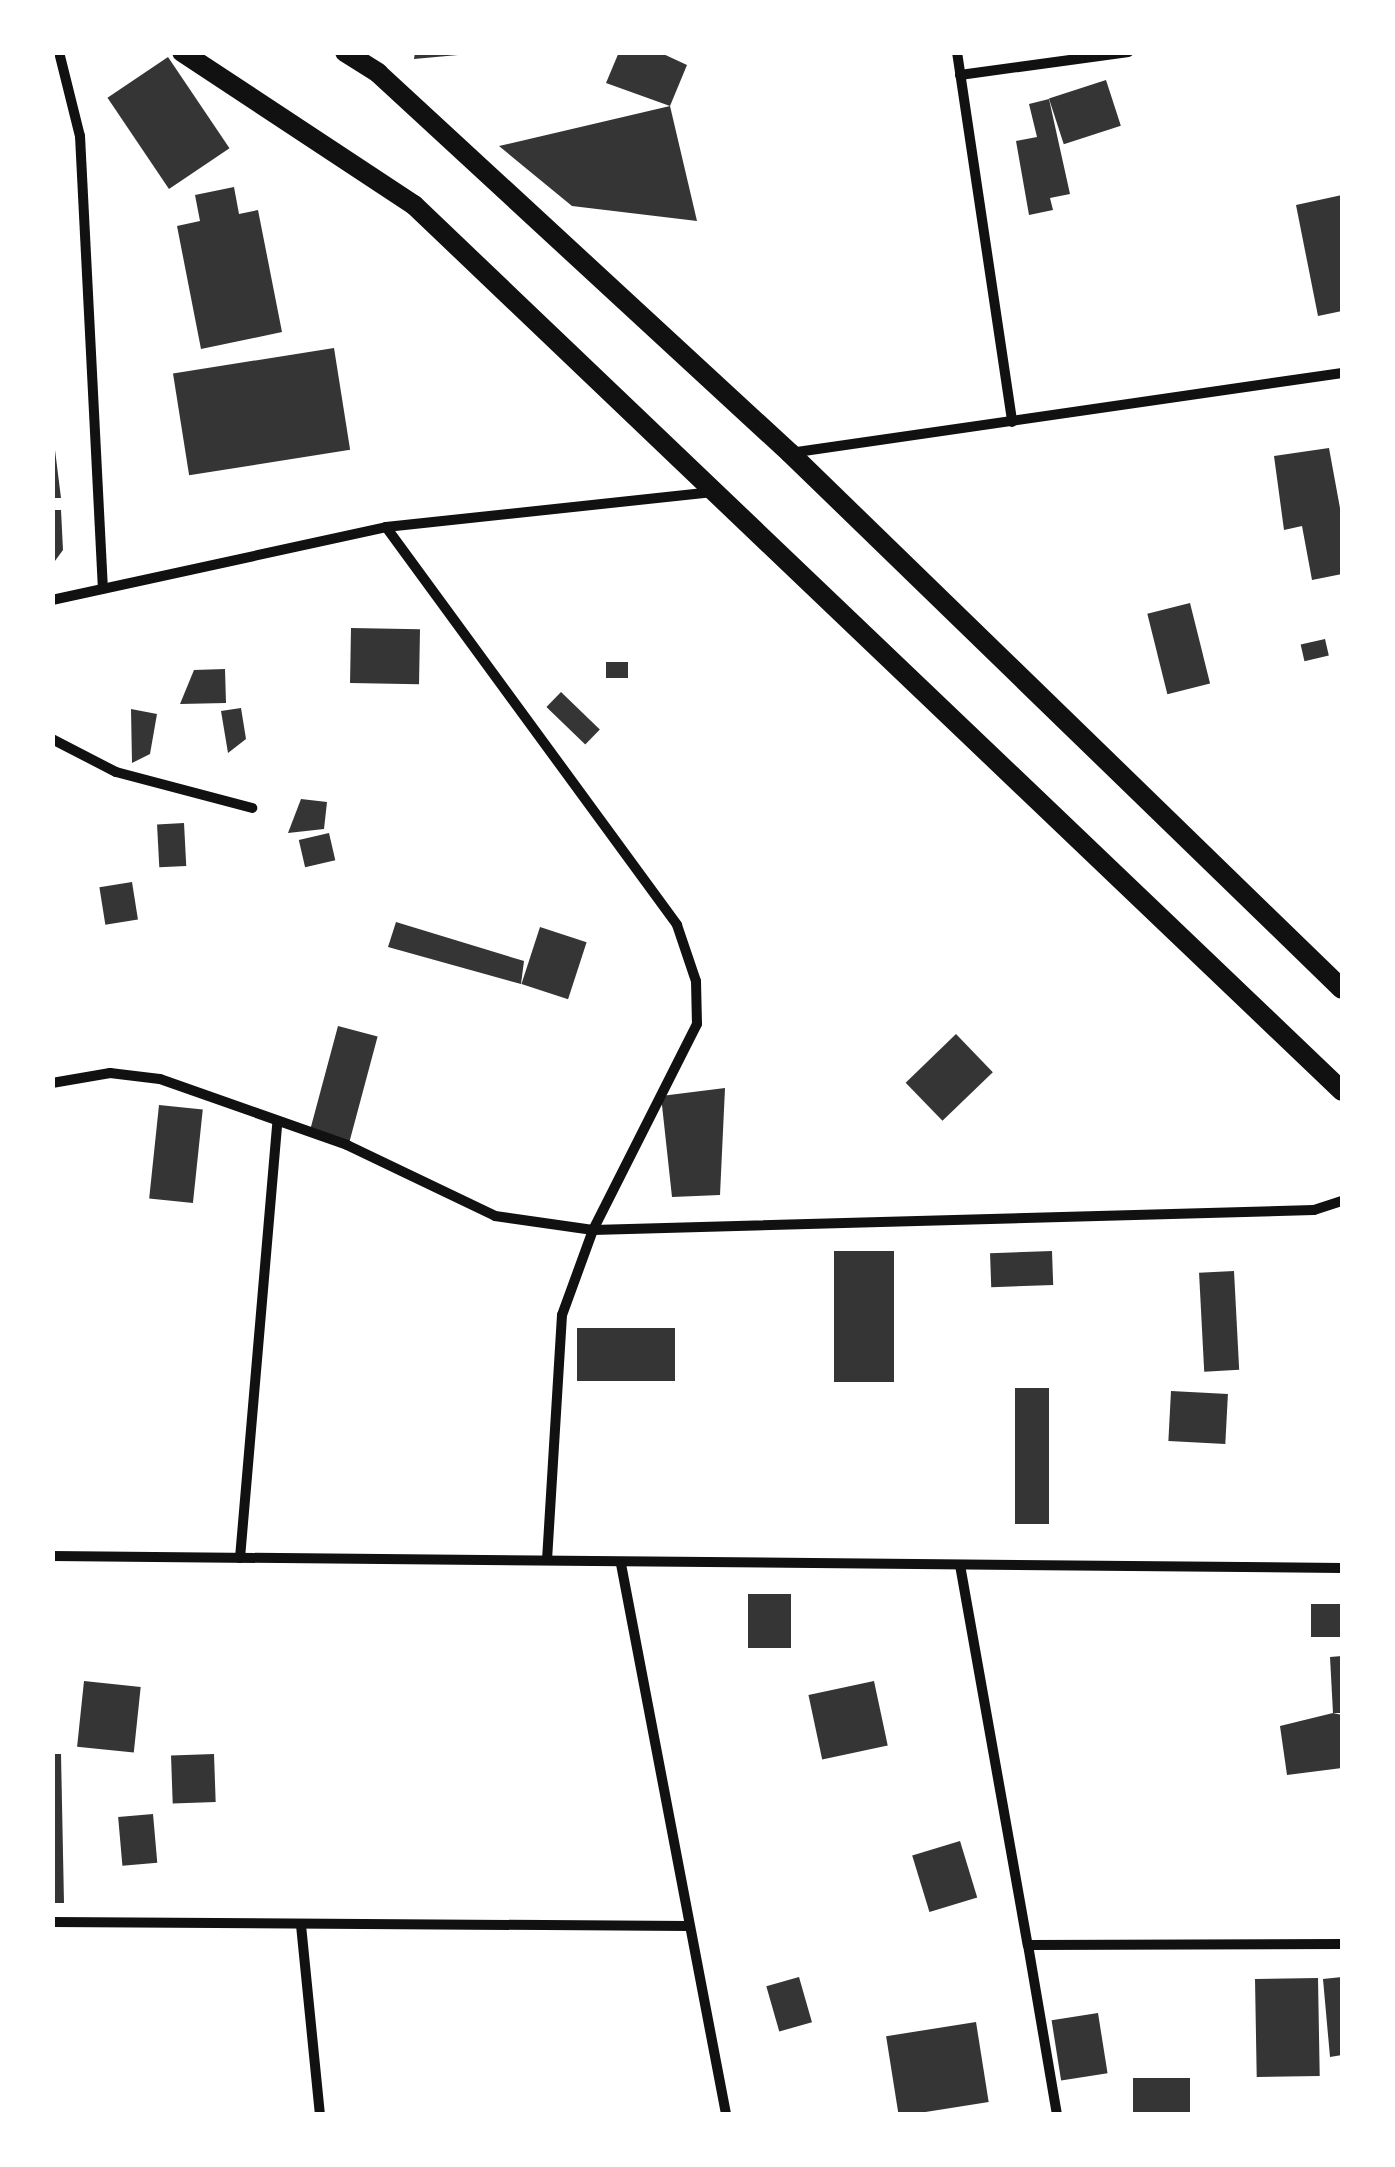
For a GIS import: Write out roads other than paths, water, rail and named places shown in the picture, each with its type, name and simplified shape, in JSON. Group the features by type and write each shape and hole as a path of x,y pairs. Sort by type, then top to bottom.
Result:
{"main road":[{"path":"182,52 414,205 1342,1091"},
{"path":"346,52 378,73 790,453 1342,989"}],"street":[{"path":"60,52 80,136 103,588"},
{"path":"957,52 1012,422"},
{"path":"960,75 1128,52"},
{"path":"790,453 1342,373"},
{"path":"52,600 386,527 714,492"},
{"path":"386,527 677,925 696,981 696,1024 594,1230 562,1315 547,1558"},
{"path":"52,739 116,772 252,808"},
{"path":"52,1083 110,1073 160,1079 347,1145 495,1216 594,1230 1314,1210 1342,1201"},
{"path":"240,1558 267,1297 276,1122"},
{"path":"52,1556 1342,1568"},
{"path":"621,1564 726,2114"},
{"path":"960,1565 1057,2114"},
{"path":"52,1922 689,1926"},
{"path":"301,1924 320,2114"},
{"path":"1028,1945 1342,1944"}]}
